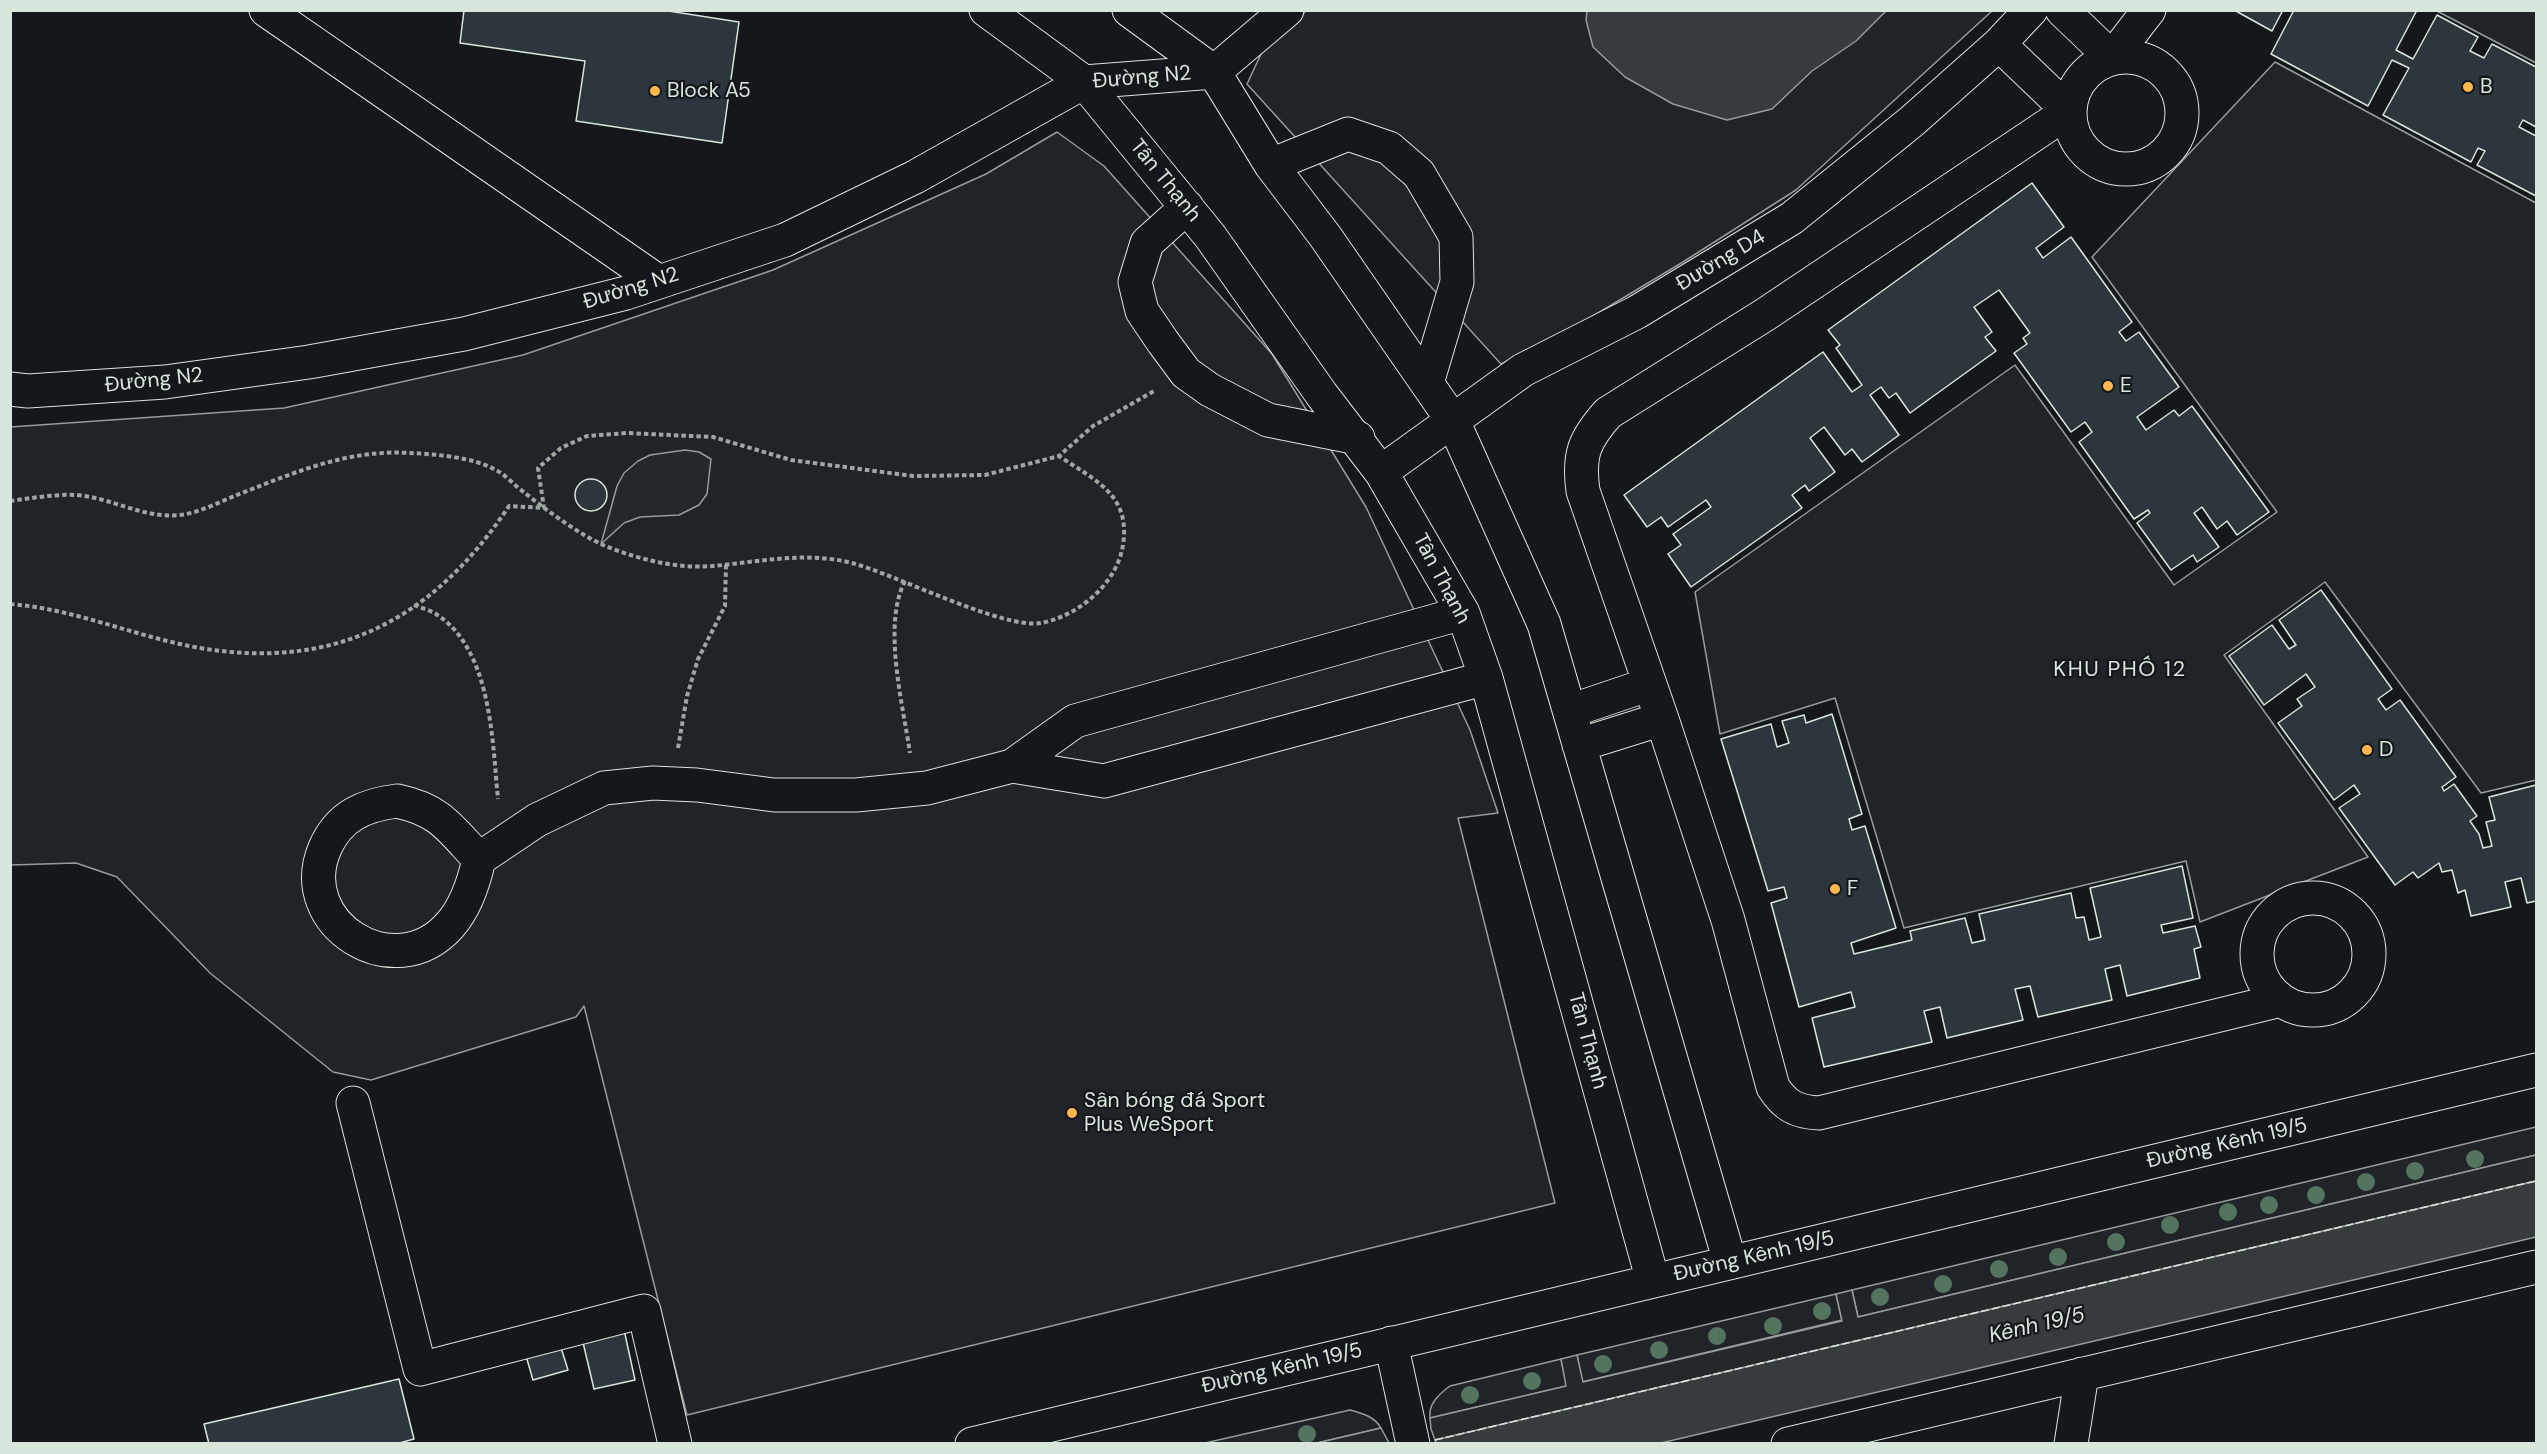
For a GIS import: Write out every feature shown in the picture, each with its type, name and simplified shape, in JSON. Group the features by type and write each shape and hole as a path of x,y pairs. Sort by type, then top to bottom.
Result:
{"street":[{"path":"266,10 659,282"},
{"name":"Tân Thạnh","path":"986,10 1084,82 1187,207 1322,395 1358,438 1381,472 1463,613 1486,678 1653,1281"},
{"path":"1129,10 1214,72 1271,165 1453,421 1544,624 1730,1262"},
{"path":"1214,72 1287,10"},
{"name":"Đường D4","path":"1381,472 1523,370 1637,312 1792,218 1911,122 1999,44 2031,10"},
{"path":"2062,10 2112,58"},
{"path":"2112,58 2149,10"},
{"path":"1999,44 2070,111"},
{"path":"2131,57 2148,61 2164,70 2175,84 2182,102 2183,122 2177,140 2165,155 2149,165 2130,170 2112,168 2094,160 2080,146 2072,129 2070,111 2073,93 2082,78 2096,65 2112,58 2131,57"},
{"name":"Đường N2","path":"10,388 28,392 165,382 309,362 464,334 626,293 785,240 915,177 1084,82 1214,72"},
{"path":"2070,111 1766,314 1608,413 1593,430 1583,449 1580,471 1583,491 1662,719 1728,920 1773,1087 1782,1102 1801,1112 1819,1113 2281,1000"},
{"path":"1271,165 1348,134 1389,148 1419,174 1456,237 1457,282 1427,383"},
{"path":"1187,207 1147,243 1136,282 1142,311 1186,373 1210,390 1268,420 1358,438"},
{"path":"491,851 422,807 397,801 370,804 347,816 330,836 320,859 319,886 326,910 342,931 365,945 387,951 411,949 433,941 451,925 491,851 537,820 603,788 653,783 774,795 856,795 915,790 1012,766 1075,721 1463,613"},
{"path":"1012,766 1104,781 1486,678"},
{"path":"1570,711 1650,684"},
{"path":"1580,745 1662,719"},
{"name":"Đường Kênh 19/5","path":"972,1443 2536,1070"},
{"path":"353,1103 420,1369 644,1311 675,1443"},
{"path":"1788,1443 2536,1267"},
{"path":"1391,1343 1413,1443"},
{"path":"2071,1443 2082,1374"}],"path":[{"path":"544,508 538,468 561,448 587,436 627,433 713,437 790,460 913,476 985,475 1059,456 1094,426 1186,373"},
{"path":"10,501 78,495 157,515 184,515 296,472 349,456 406,452 448,456 494,469 544,508 601,544 661,564 726,564 780,559 850,562 904,580 982,612 1020,622 1039,624 1081,605 1101,590 1112,574 1124,542 1118,505 1102,482 1059,456"},
{"path":"10,604 45,607 201,648 300,652 351,640 430,596 484,544 508,506 544,508"},
{"path":"672,784 687,696 698,659 726,606 726,564"},
{"path":"904,580 899,591 895,624 898,676 915,790"},
{"path":"414,606 436,614 466,645 489,703 491,851"}],"shaded area":[{"path":"1306,11 1992,11 1796,190 1683,262 1563,334 1501,364 1247,84 1262,52"},
{"path":"2437,11 2536,11 2536,63"},
{"path":"2275,62 2536,203 2536,780 2481,793 2325,582 2224,655 2368,857 2200,922 2186,861 1904,928 1835,698 1720,734 1695,592 2015,365 2174,585 2277,512 2092,257"},
{"path":"1057,132 1104,166 1272,354 1366,507 1470,730 1498,813 1458,818 1555,1203 687,1415 584,1006 576,1017 371,1080 333,1072 210,973 117,877 76,863 11,865 10,427 284,408 523,355 773,270 986,174"},
{"path":"685,450 699,452 711,459 707,494 699,505 679,515 640,517 624,523 601,544 617,486 624,473 638,461 650,455"},
{"path":"2536,1127 2536,1155 1858,1317 1852,1290"},
{"path":"2536,1155 2536,1181 1435,1440 1431,1429 1430,1418 1566,1386 1561,1359 1577,1355 1583,1382 1842,1321 1836,1294 1852,1290 1858,1317"},
{"path":"1836,1294 1842,1320 1582,1382 1577,1355"},
{"path":"1561,1359 1567,1386 1430,1418 1431,1408 1438,1396 1450,1386"},
{"path":"1350,1410 1372,1418 1381,1428 1317,1443 1205,1443"},
{"path":"1381,1428 1389,1443 1317,1443"}],"water":[{"path":"1587,10 1886,11 1856,41 1812,71 1772,109 1727,120 1673,104 1625,77 1593,47 1586,20"},
{"name":"Kênh 19/5","path":"2536,1181 2536,1237 1661,1443 1436,1444 1435,1440"}],"building":[{"name":"Block A5","path":"464,10 662,10 739,22 722,143 576,121 585,61 460,43"},
{"path":"2234,10 2283,10 2272,31"},
{"name":"B","path":"2294,10 2417,10 2396,50 2413,59 2437,15 2478,37 2470,51 2484,58 2492,44 2536,67 2536,127 2523,120 2519,127 2536,136 2536,196 2477,165 2485,151 2478,148 2471,162 2383,115 2409,68 2392,60 2368,106 2271,54"},
{"name":"E","path":"2032,183 2064,227 2036,248 2043,258 2071,237 2132,322 2119,332 2126,341 2139,332 2179,387 2137,417 2146,430 2174,410 2179,416 2192,406 2269,512 2237,535 2227,521 2217,529 2202,507 2194,513 2219,547 2197,562 2193,555 2171,570 2137,523 2150,513 2148,510 2134,519 2079,442 2092,432 2085,422 2071,432 2014,353 2027,344 2023,338 2030,333 1999,290 1974,307 1992,332 1985,337 1996,351 1910,413 1896,393 1889,398 1881,387 1870,395 1899,435 1862,462 1852,449 1845,455 1824,427 1810,438 1835,472 1809,491 1805,485 1792,495 1802,508 1691,587 1668,554 1681,545 1673,534 1711,507 1706,500 1668,527 1661,517 1647,527 1624,495 1823,352 1852,392 1862,385 1836,348 1840,345 1828,330"},
{"path":"591,479 602,484 607,495 602,506 591,511 580,506 575,495 580,484"},
{"name":"D","path":"2321,590 2392,689 2378,699 2386,710 2400,700 2456,777 2442,787 2444,791 2454,784 2477,816 2470,821 2479,834 2483,848 2492,846 2486,822 2495,820 2489,797 2536,785 2536,901 2527,903 2521,878 2505,882 2511,907 2471,916 2465,890 2458,893 2452,870 2442,872 2439,863 2418,878 2413,872 2395,885 2339,808 2360,794 2354,785 2334,800 2278,723 2302,706 2297,699 2315,687 2306,674 2264,705 2229,656 2272,625 2289,649 2296,645 2279,620"},
{"name":"F","path":"1832,714 1862,814 1849,819 1852,830 1865,826 1896,928 1851,943 1854,954 1912,940 1910,931 1965,918 1972,943 1985,940 1979,914 2071,893 2076,918 2084,917 2089,940 2101,937 2090,888 2182,866 2193,918 2161,925 2163,933 2195,926 2201,947 2194,949 2200,978 2127,996 2120,965 2105,969 2112,1000 2038,1017 2030,986 2015,989 2023,1020 1947,1038 1940,1007 1924,1011 1932,1042 1824,1067 1812,1018 1855,1007 1851,992 1799,1007 1771,903 1787,898 1784,887 1768,891 1721,739 1771,724 1777,747 1789,743 1782,721 1804,715 1806,723"},
{"path":"623,1325 635,1380 594,1389 581,1334"},
{"path":"558,1338 568,1370 533,1380 524,1349"},
{"path":"399,1379 414,1439 396,1444 209,1444 204,1424"}],"fence":[{"path":"1435,1440 2536,1181"}],"place":[{"name":"B","path":"2468,87"},
{"name":"Block A5","path":"655,91"},
{"name":"E","path":"2108,386"},
{"name":"D","path":"2367,750"},
{"name":"F","path":"1835,889"},
{"name":"Sân bóng đá Sport Plus WeSport","path":"1072,1113"}],"district":[{"name":"KHU PHỐ 12","path":"2120,670"}]}
